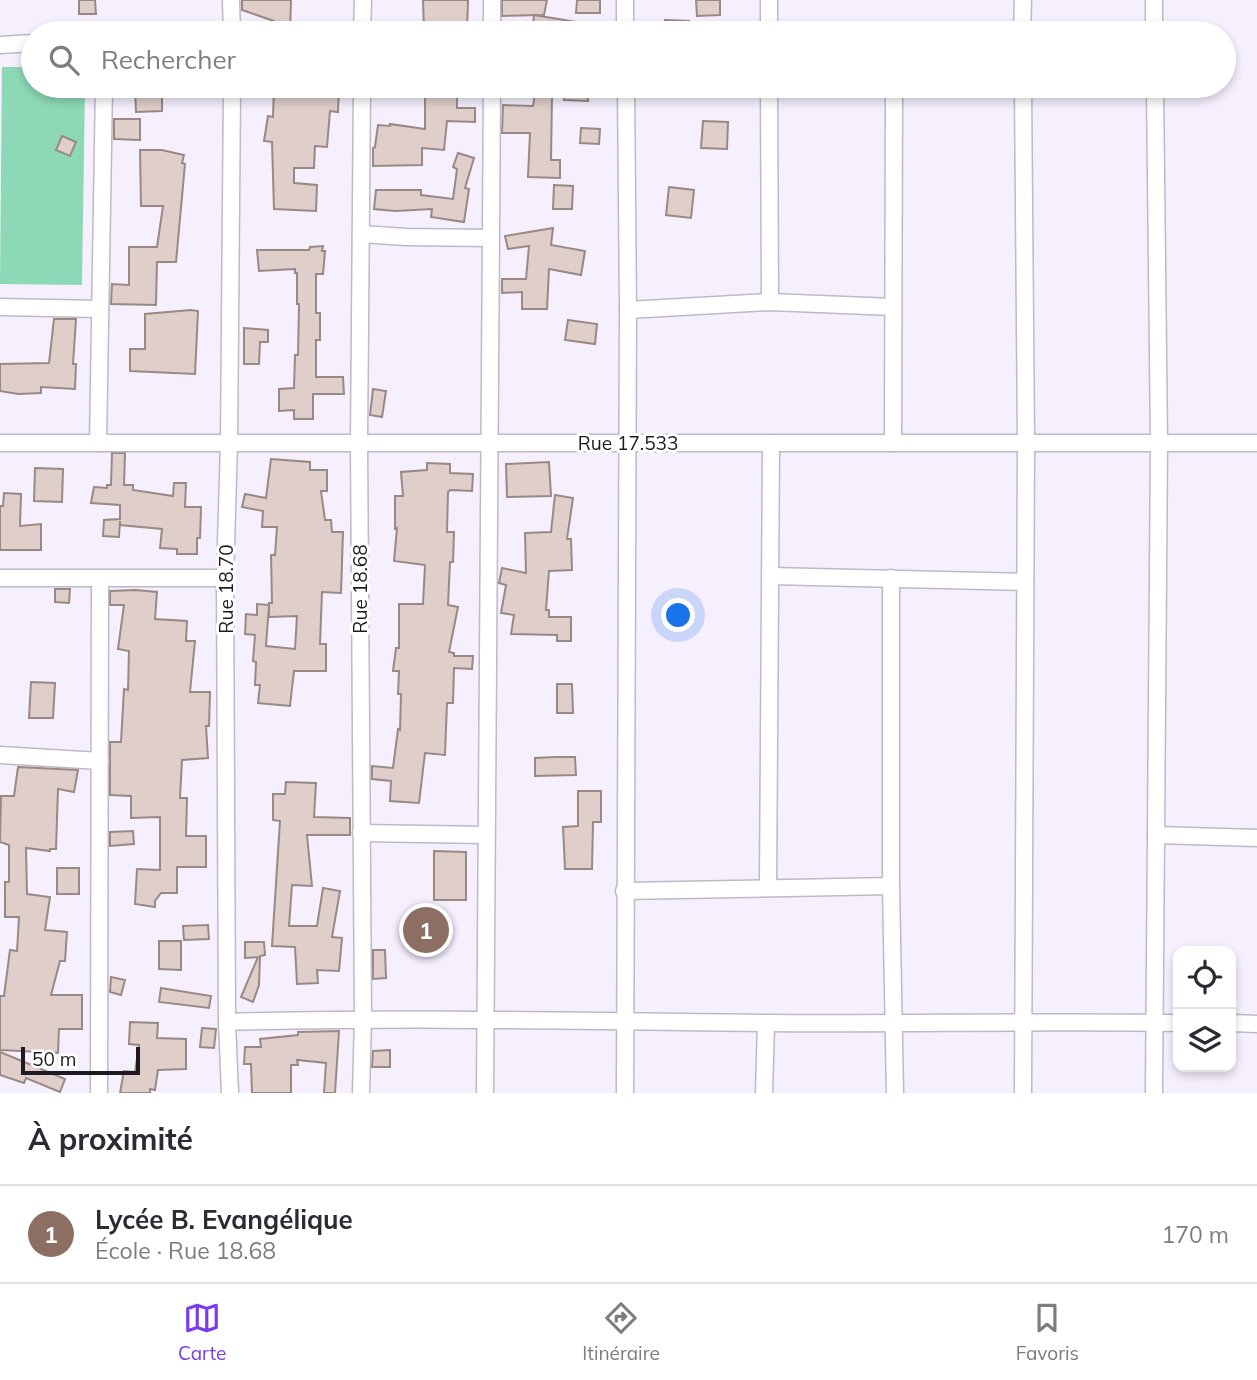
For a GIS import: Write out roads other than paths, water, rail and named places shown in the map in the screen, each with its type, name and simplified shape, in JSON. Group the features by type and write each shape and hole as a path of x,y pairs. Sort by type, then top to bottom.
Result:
{"street":[{"path":"231,0 232,21"},
{"path":"362,21 363,0"},
{"path":"492,0 492,21"},
{"path":"625,0 625,21"},
{"path":"769,0 769,21"},
{"path":"1022,21 1023,0"},
{"path":"1154,0 1154,21"},
{"path":"0,45 21,44"},
{"path":"98,443 104,98"},
{"name":"Rue 18.70","path":"230,1093 227,1022 225,579 232,98"},
{"name":"Rue 18.68","path":"361,1093 363,1018 359,443 362,98"},
{"path":"485,1093 492,98"},
{"path":"625,1093 628,310 626,98"},
{"path":"769,98 770,302"},
{"path":"893,443 894,98"},
{"path":"1023,98 1026,443 1023,1093"},
{"path":"1154,1093 1159,443 1155,98"},
{"path":"362,234 491,238"},
{"path":"628,310 770,302 893,307"},
{"path":"0,307 100,309"},
{"name":"Rue 17.533","path":"0,443 1257,443"},
{"path":"768,888 771,443"},
{"path":"770,576 1025,582"},
{"path":"0,578 225,579"},
{"path":"891,578 891,886 895,1093"},
{"path":"99,1093 100,579"},
{"path":"0,755 100,761"},
{"path":"361,833 486,835"},
{"path":"1156,835 1257,838"},
{"path":"624,891 891,886"},
{"path":"227,1022 363,1018 766,1023 1173,1023"},
{"path":"764,1093 766,1023"},
{"path":"1236,1023 1257,1024"}],"place":[{"name":"Lycée B. Evangélique","path":"426,930"}]}
